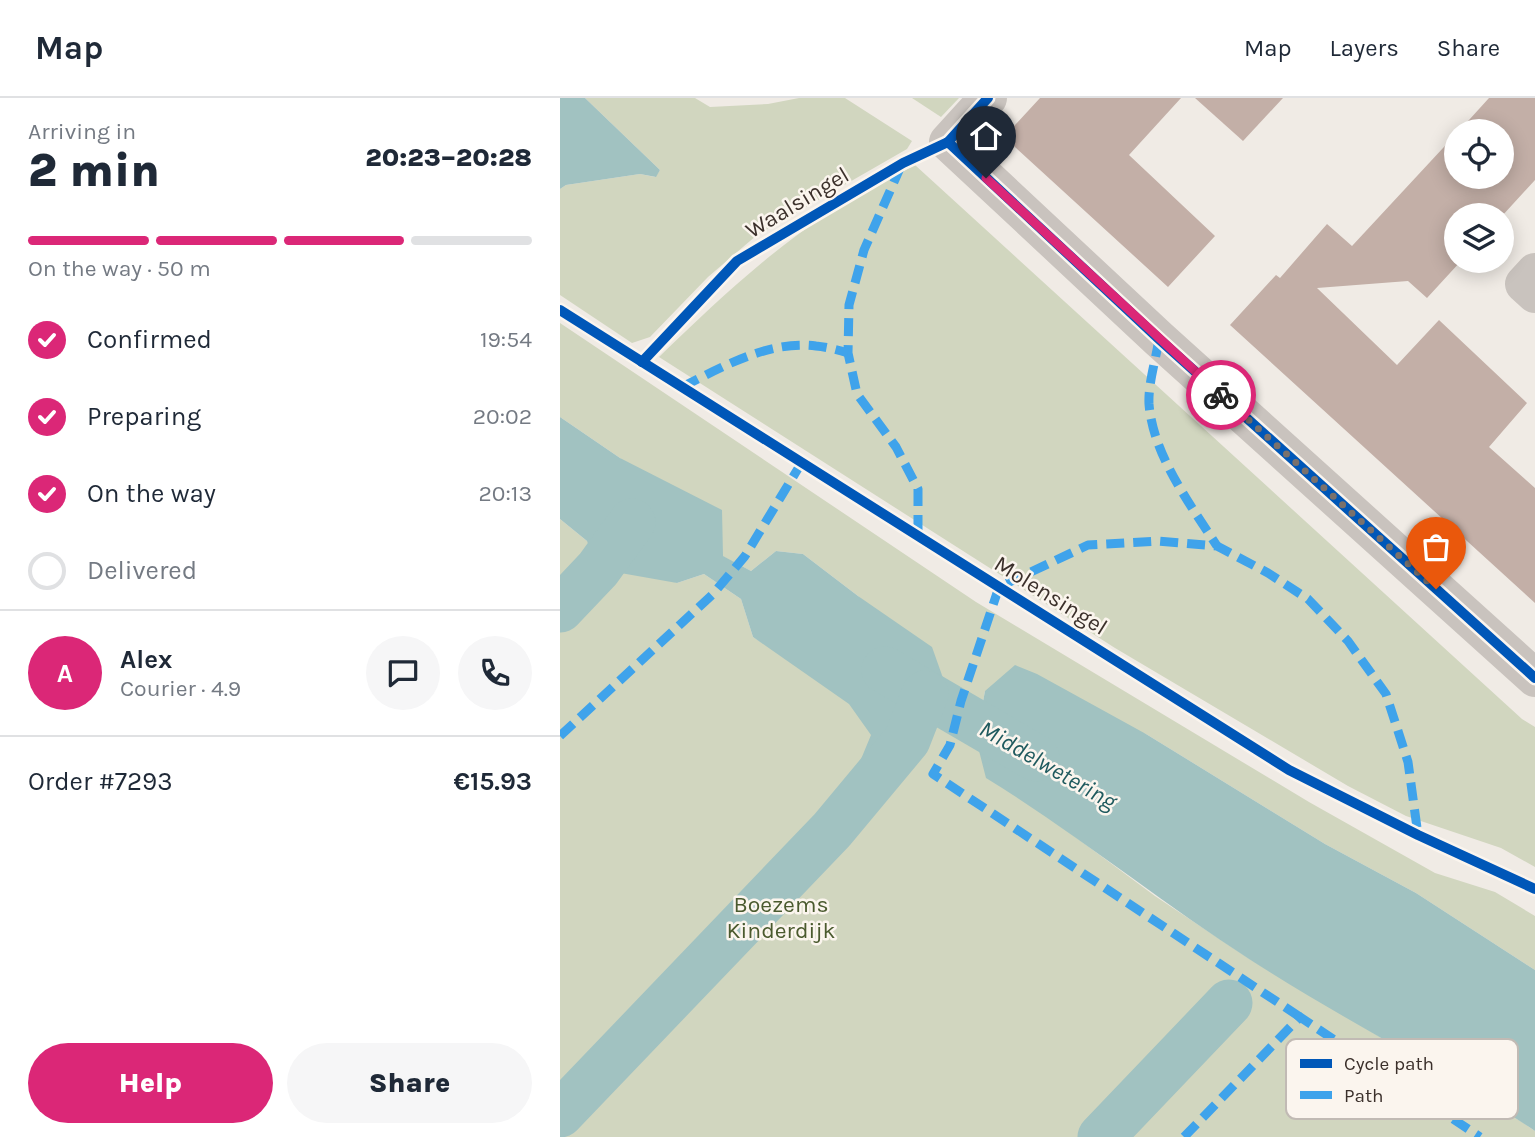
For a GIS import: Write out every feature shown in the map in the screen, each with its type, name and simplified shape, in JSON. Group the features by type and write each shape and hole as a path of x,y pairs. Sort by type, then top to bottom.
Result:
{"street":[{"path":"988,98 948,142 1160,339 1535,678"},
{"path":"1535,272 1524,284 1535,294"}],"green space":[{"path":"585,98 695,98 710,107 768,104 799,98 845,98 912,141 907,149 757,235 708,277 650,337 632,343 560,295 560,189 566,185 640,174 655,177 660,170"},
{"path":"912,98 959,98 941,117"},
{"path":"915,165 1522,719 1535,727 1535,867 1501,848 1406,816 1348,786 1115,648 659,357 740,282 803,230 859,195"},
{"name":"Boezems Kinderdijk","path":"560,323 976,602 1309,802 1435,873 1495,892 1535,916 1535,970 1416,893 1325,844 1146,734 985,691 976,739 1039,810 1155,896 1248,958 1383,1039 1286,1039 1286,1119 1517,1119 1535,1131 1535,1137 560,1137 560,519 587,541 677,583 704,574 741,599 753,637 926,748 943,697 943,678 858,596 803,554 776,551 751,571 722,556 620,458 560,417"}],"water":[{"path":"560,98 585,98 660,170 656,177 640,174 566,185 560,189"},
{"name":"Middelwetering","path":"560,417 620,458 722,510 723,556 751,571 776,551 803,554 932,647 943,678 943,697 926,749 907,740 564,1113 859,764 871,735 849,704 753,637 741,599 704,574 677,583 598,569 587,541 560,519"},
{"path":"1015,665 1037,674 1146,734 1325,844 1416,893 1535,970 1535,1131 1516,1119 1518,1039 1383,1039 1249,959 986,778 976,739 985,691"}],"building":[{"path":"1040,98 1181,98 1129,155 1215,236 1168,287 1004,137"},
{"path":"1195,98 1283,98 1243,141"},
{"path":"1489,98 1535,98 1535,180 1514,203 1444,203 1444,273 1450,273 1427,298 1408,281 1317,288 1397,365 1439,320 1527,403 1489,447 1535,488 1535,603 1230,325 1276,275 1280,278 1327,224 1352,246 1444,147 1444,189 1514,189 1514,119 1470,119"}],"waterway":[{"path":"560,609 598,569 632,522"},
{"name":"Middelwetering","path":"885,670 1036,758"},
{"path":"560,1114 832,830 907,740 925,694"},
{"path":"1101,1137 1229,1003"}],"marked path":[{"path":"901,166 864,250 849,305 848,353 857,394 896,447 918,489 918,536"},
{"path":"1159,339 1149,396 1152,423 1174,478 1217,546"},
{"path":"682,387 746,357 781,347 816,346 848,353"},
{"path":"560,736 713,594 745,556 802,462"},
{"path":"1300,1017 933,774 950,745 961,701 999,587 1088,545 1158,541 1217,546 1268,573 1308,599 1348,641 1386,694 1408,762 1418,835"},
{"path":"1184,1137 1300,1017 1333,1039"},
{"path":"1453,1119 1480,1137"}],"cycle path":[{"name":"Waalsingel","path":"642,362 737,261 903,163 948,142 988,98"},
{"path":"948,142 1159,339 1535,678"},
{"name":"Molensingel","path":"560,310 1289,770 1418,835 1535,889"}],"way so far":[{"path":"1221,395 1436,589"}],"route":[{"path":"986,178 1221,395"}]}
